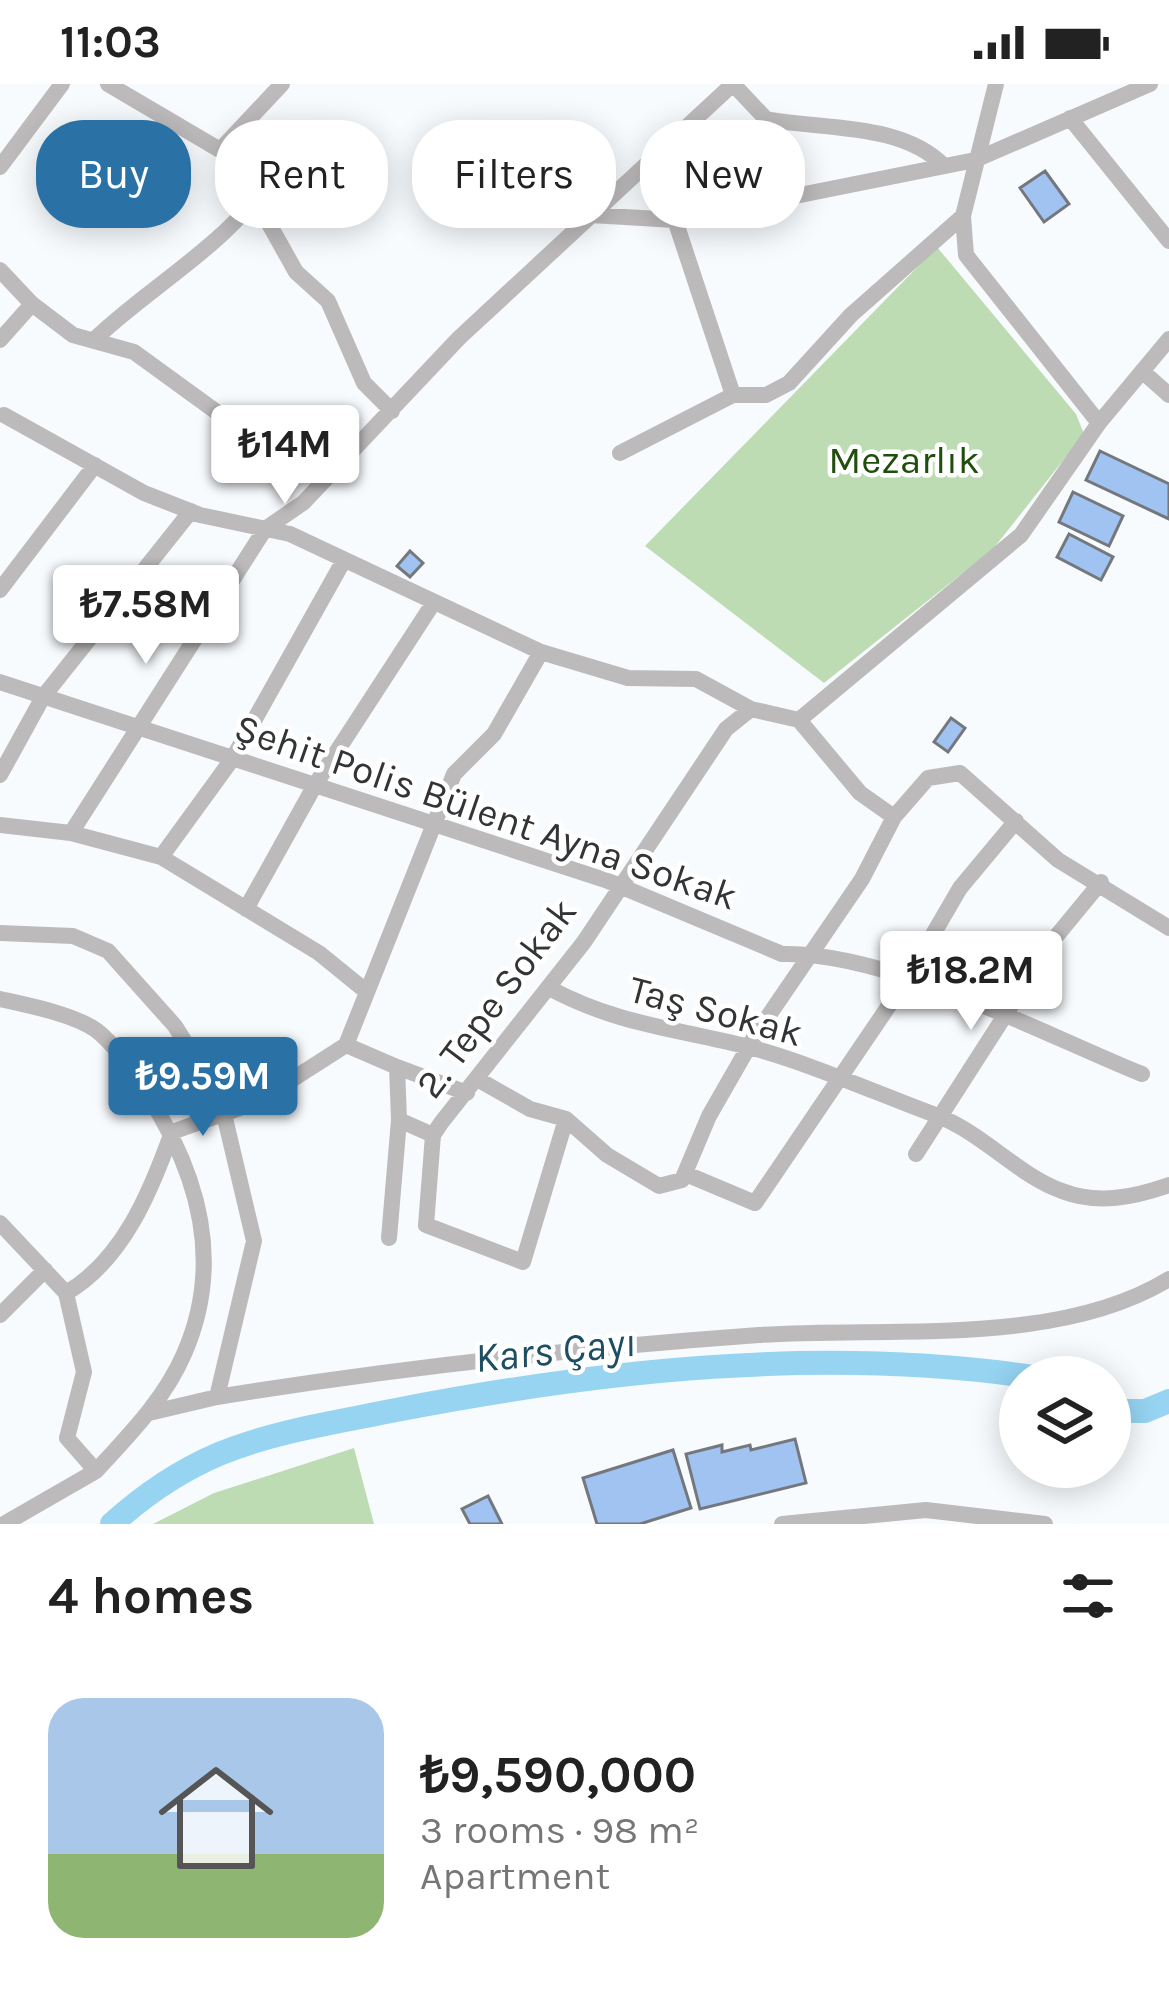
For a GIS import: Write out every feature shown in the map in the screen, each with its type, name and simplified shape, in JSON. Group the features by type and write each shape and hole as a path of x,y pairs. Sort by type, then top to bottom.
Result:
{"street":[{"path":"0,167 62,84"},
{"path":"108,84 215,146"},
{"path":"248,120 282,84"},
{"path":"616,192 733,84 766,119 850,127 932,154 944,166"},
{"path":"996,84 963,216 966,255 1099,423"},
{"path":"805,194 975,160 1150,84"},
{"path":"1070,118 1169,241"},
{"path":"620,453 733,395 766,395 789,382 851,315 963,216"},
{"path":"94,339 140,295 228,228"},
{"path":"271,228 296,272 328,301 364,383 392,411"},
{"path":"71,833 265,529 303,503 459,338 577,228"},
{"path":"678,228 733,395"},
{"path":"0,270 32,304 73,335 134,352 218,412 248,445"},
{"path":"0,340 32,304"},
{"path":"800,720 1021,535 1099,423 1169,339"},
{"path":"1142,370 1169,395"},
{"path":"1,416 191,511 265,529 344,560 541,652 628,678 696,679 751,709 800,720 860,793 894,817"},
{"path":"0,590 95,465"},
{"path":"0,775 43,697 191,511"},
{"path":"161,856 233,758 344,560"},
{"path":"246,909 315,785 434,602"},
{"path":"172,1132 257,1102 346,1045 454,774 494,734 541,652"},
{"name":"Şehit Polis Bülent Ayna Sokak","path":"0,682 434,821 621,887 782,954 813,953 907,979 1142,1074"},
{"name":"2. Tepe Sokak","path":"434,1136 549,988 726,729 751,709"},
{"path":"346,1045 397,1067 566,1119 607,1154 659,1186 682,1180 748,1047 862,879 894,817 928,778 945,771 961,772 1058,860 1169,928"},
{"path":"686,1174 755,1203 835,1078 907,979 960,888 1016,820"},
{"path":"0,825 71,833 161,856 319,953 367,992"},
{"path":"916,1154 1054,939 1101,883"},
{"path":"0,934 73,935 109,951 176,1026 224,1114 254,1241 217,1396"},
{"name":"Taş Sokak","path":"549,988 595,1013 748,1047 943,1118 976,1132 1060,1191 1094,1198 1136,1196 1169,1185"},
{"path":"0,999 95,1029 134,1074 172,1132 192,1174 203,1232 202,1279 185,1353 149,1413 96,1471 4,1524"},
{"path":"389,1238 399,1120 397,1067"},
{"path":"399,1120 434,1136 426,1225 524,1262 566,1119"},
{"path":"66,1293 84,1283 151,1192 172,1132"},
{"path":"0,1222 66,1293 84,1372 67,1438 96,1471"},
{"path":"0,1315 45,1270"},
{"path":"149,1413 217,1396 562,1352 761,1335 1044,1322 1098,1312 1169,1280"},
{"path":"782,1524 926,1510 1045,1524"}],"green space":[{"name":"Mezarlık","path":"937,247 1076,414 1084,434 993,549 824,683 645,546"},
{"path":"354,1448 374,1524 153,1524 214,1493"}],"building":[{"path":"1045,171 1069,204 1044,222 1020,188"},
{"path":"1100,451 1169,484 1169,519 1086,480"},
{"path":"1073,492 1123,516 1109,546 1059,522"},
{"path":"1069,534 1113,557 1101,580 1057,557"},
{"path":"410,551 423,563 410,577 397,566"},
{"path":"951,718 965,728 948,752 934,742"},
{"path":"795,1439 806,1483 700,1509 686,1454 722,1445 722,1452 750,1445 751,1450"},
{"path":"673,1450 691,1508 640,1524 597,1524 583,1478"},
{"path":"488,1496 502,1524 470,1524 462,1509"}],"waterway":[{"path":"112,1524 176,1476 240,1446 306,1428 474,1396 633,1374 794,1363 874,1363 999,1373"},
{"name":"Kars Çayı","path":"1131,1411 1169,1401"}]}
